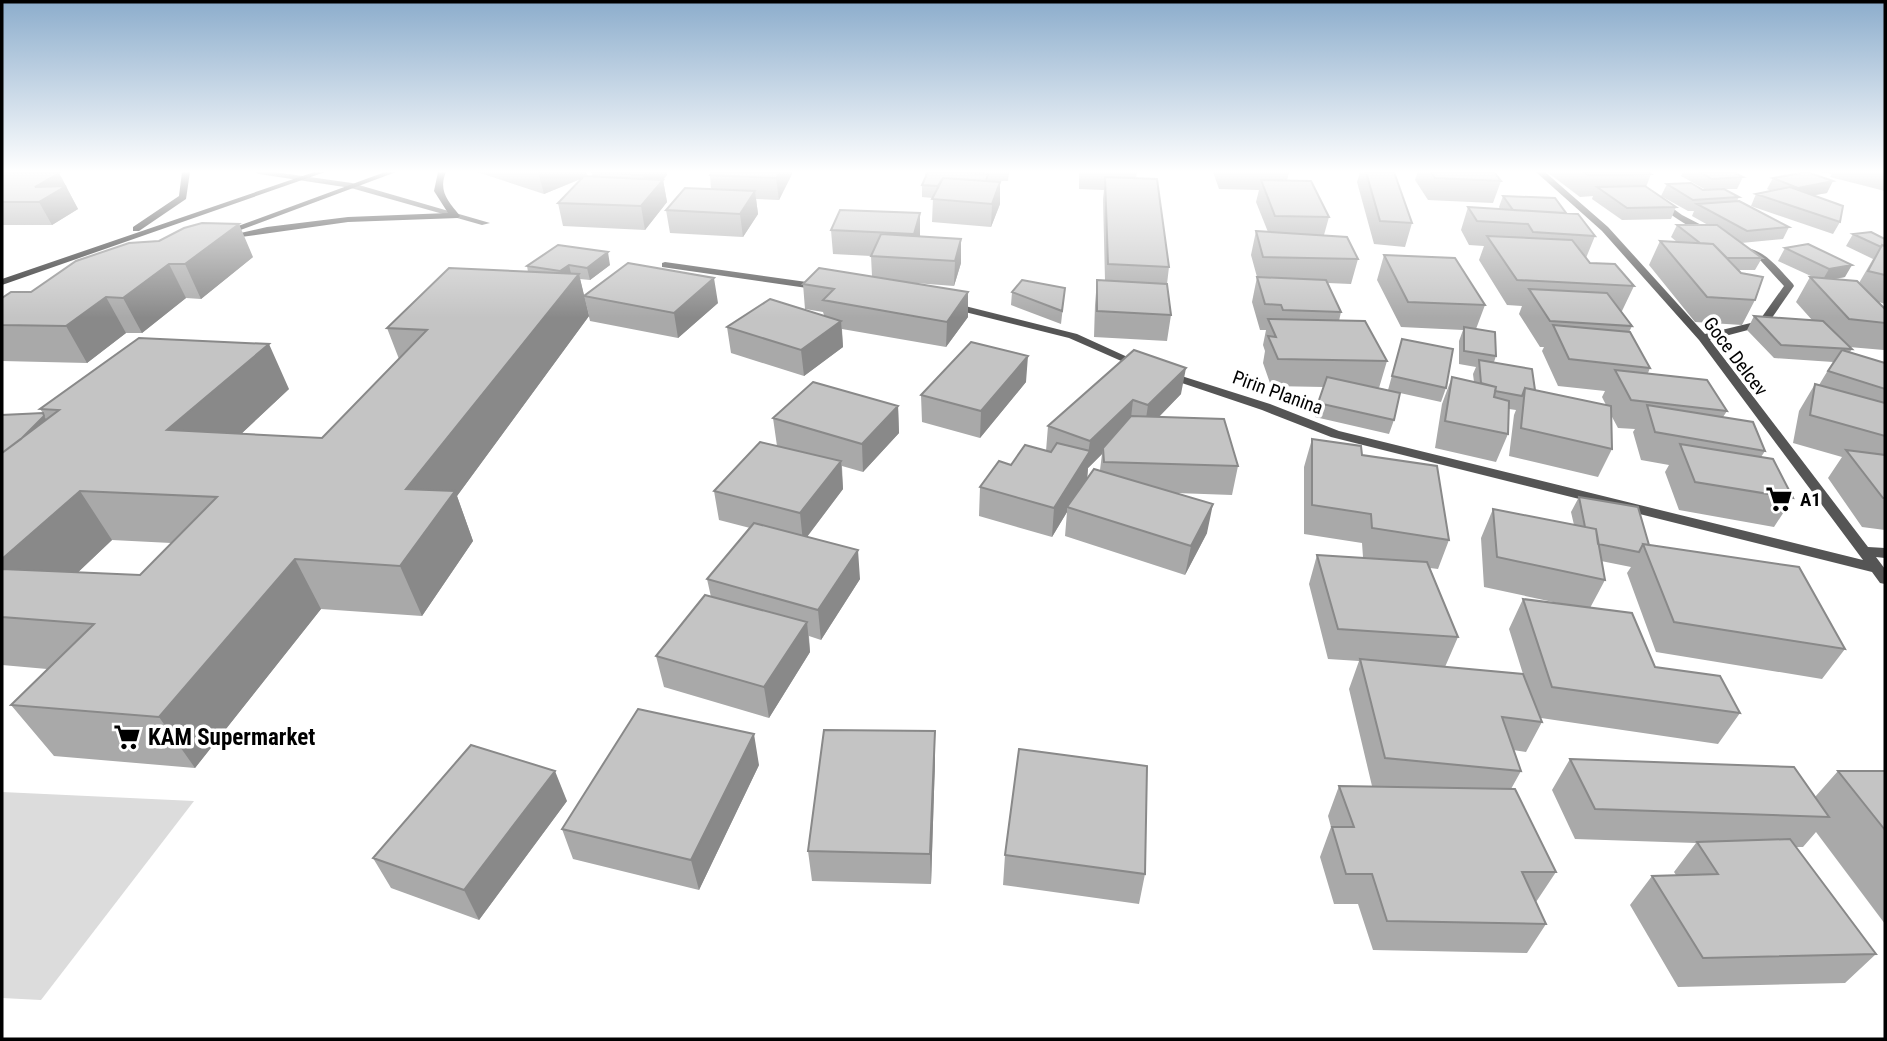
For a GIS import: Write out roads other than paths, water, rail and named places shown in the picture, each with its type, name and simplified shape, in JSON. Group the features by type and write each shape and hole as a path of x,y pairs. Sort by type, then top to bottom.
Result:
{"main road":[{"path":"110,244 149,221"},
{"path":"2,282 178,221"},
{"path":"262,221 212,240 290,226 356,221"}],"street":[{"path":"475,221 485,223"},
{"name":"Goce Delcev","path":"1595,221 1703,338 1882,574"},
{"path":"1686,221 1721,238"},
{"path":"1732,243 1764,259 1789,286 1803,289"},
{"path":"665,265 838,289"},
{"path":"1703,338 1763,323 1789,286"},
{"path":"941,304 1014,319 1073,336 1147,368"},
{"name":"Pirin Planina","path":"1161,372 1266,407 1335,434 1882,574"},
{"path":"1864,551 1885,553"}],"place":[{"name":"A1","path":"1779,499"},
{"name":"KAM Supermarket","path":"127,737"}]}
